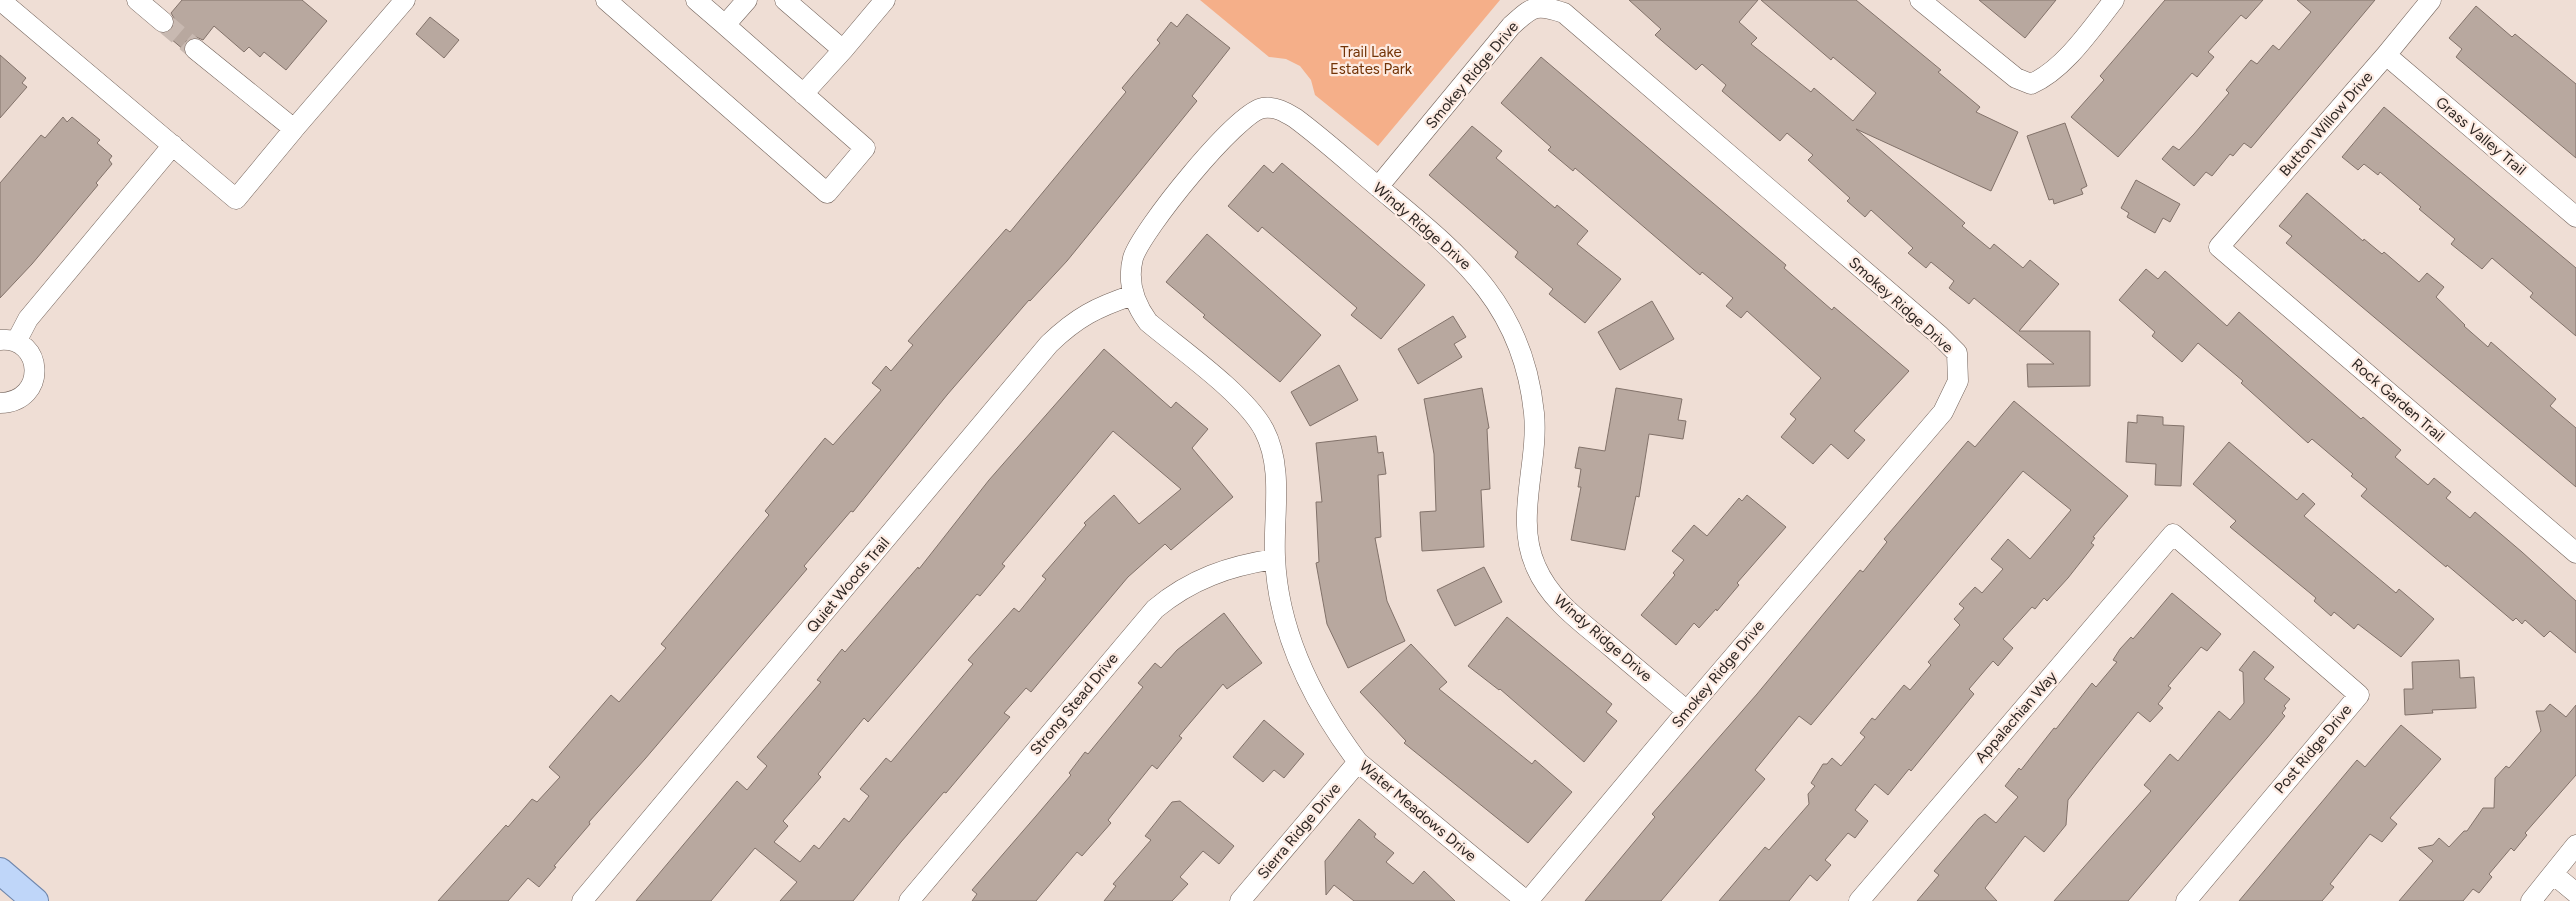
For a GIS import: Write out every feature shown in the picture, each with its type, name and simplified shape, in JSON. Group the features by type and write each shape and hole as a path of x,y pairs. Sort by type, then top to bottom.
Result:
{"main road":[{"path":"0,871 35,901"}],"street":[{"path":"0,0 236,198 405,0"},
{"path":"137,0 163,22"},
{"path":"606,0 827,193 864,148 696,0"},
{"path":"725,25 748,0"},
{"path":"785,0 843,50"},
{"path":"803,94 885,0"},
{"path":"1920,0 2016,78 2031,84 2045,78 2059,66 2114,0"},
{"name":"Button Willow Drive","path":"2219,247 2386,55 2431,0"},
{"name":"Smokey Ridge Drive","path":"1378,187 1511,26 1531,8 1545,6 1564,13 1932,329 1957,353 1958,381 1943,412 1686,710 1527,901"},
{"path":"195,49 294,129"},
{"name":"Grass Valley Trail","path":"2386,55 2576,217"},
{"name":"Windy Ridge Drive","path":"1263,108 1280,109 1295,118 1464,261 1491,294 1514,336 1523,360 1534,412 1535,434 1526,523 1536,568 1546,586 1571,614 1686,710"},
{"name":"Water Meadows Drive","path":"1263,108 1244,118 1229,132 1139,242 1133,259 1130,277 1133,295 1139,310 1148,322 1238,396 1264,429 1271,447 1275,467 1275,559 1283,610 1302,670 1315,697 1358,762 1527,901"},
{"path":"0,403 18,399 26,393 35,375 31,355 24,347 8,341 28,320 173,146"},
{"name":"Rock Garden Trail","path":"2219,247 2576,553"},
{"name":"Quiet Woods Trail","path":"582,901 1049,344 1080,317 1098,307 1133,295"},
{"name":"Appalachian Way","path":"1859,901 2172,534"},
{"name":"Post Ridge Drive","path":"2172,534 2359,695 2186,901"},
{"name":"Strong Stead Drive","path":"909,901 1155,609 1170,596 1198,580 1234,566 1275,559"},
{"name":"Sierra Ridge Drive","path":"1240,901 1358,762"},
{"path":"2531,901 2576,845"},
{"path":"2553,874 2576,893"}],"green space":[{"name":"Trail Lake Estates Park","path":"1200,0 1500,0 1378,146 1315,95 1311,80 1300,66 1286,59 1269,57"}],"building":[{"path":"182,0 302,0 327,21 286,70 264,52 260,57 249,47 244,52 214,26 203,40 196,37 186,41 184,50 164,33 172,29 174,18 171,13"},
{"path":"1629,0 1758,0 1739,22 1757,38 1751,44 1811,92 1814,88 1853,121 1876,93 1833,57 1831,60 1761,0 1856,0 1941,70 1938,72 1980,107 1976,112 2018,132 1991,191 1856,129 1965,223 1962,226 1990,249 1994,244 2023,268 2030,260 2059,284 2019,331 2090,331 2090,386 2028,387 2027,364 2054,364 1974,298 1969,304 1949,288 1954,281 1931,262 1926,268 1908,253 1913,248 1871,210 1865,217 1847,201 1850,198 1808,160 1813,155 1787,133 1780,141 1722,91 1726,85 1702,64 1696,70 1655,35 1661,29"},
{"path":"1979,0 2056,0 2025,38"},
{"path":"2165,0 2263,0 2246,19 2241,15 2208,52 2214,57 2197,77 2192,73 2118,157 2071,117 2104,80 2100,76"},
{"path":"2297,0 2375,0 2251,148 2244,143 2233,156 2230,154 2212,176 2206,172 2194,186 2162,159 2173,146 2179,150 2194,134 2229,93 2226,90 2251,60 2257,64 2273,45 2279,50 2311,12"},
{"path":"2476,6 2512,37 2515,34 2576,84 2576,158 2456,57 2462,49 2449,38"},
{"path":"1187,14 1230,48 1192,96 1197,101 1067,261 1029,300 947,395 853,512 851,511 804,566 807,569 589,822 590,824 554,866 556,867 539,887 528,878 508,901 438,901 506,825 508,827 532,799 537,802 560,777 549,767 611,695 619,702 666,648 661,644 769,515 765,511 825,438 833,445 881,390 872,383 886,366 891,371 913,345 908,341 1006,229 1010,232 1126,92 1122,88 1160,43 1157,40 1171,22 1177,27"},
{"path":"430,17 459,40 444,58 416,34"},
{"path":"0,55 26,78 22,83 27,87 0,118"},
{"path":"1541,57 1786,265 1784,268 1832,310 1834,307 1909,371 1854,431 1865,440 1848,459 1831,444 1813,464 1781,437 1796,419 1790,414 1821,378 1747,311 1741,318 1726,306 1733,298 1702,272 1700,275 1575,168 1573,171 1548,150 1551,147 1501,103"},
{"path":"2384,107 2576,268 2576,336 2530,297 2533,293 2492,258 2482,269 2451,244 2455,239 2419,209 2421,207 2380,172 2378,175 2364,164 2358,170 2342,157"},
{"path":"63,117 67,122 72,117 100,140 97,143 112,156 109,160 112,164 96,183 98,185 32,264 0,298 0,183 41,135 45,138"},
{"path":"2065,123 2087,186 2081,189 2083,194 2054,204 2053,199 2049,200 2027,136"},
{"path":"1472,126 1502,151 1496,158 1555,208 1557,205 1588,231 1577,244 1621,279 1585,323 1549,294 1553,289 1515,257 1518,252 1429,175"},
{"path":"1282,163 1425,285 1381,339 1351,315 1357,308 1262,227 1258,232 1228,206 1264,165 1273,173"},
{"path":"2136,180 2180,204 2170,222 2163,218 2155,233 2127,217 2129,213 2121,208"},
{"path":"2307,193 2363,241 2364,239 2382,254 2384,252 2419,282 2427,273 2444,287 2436,297 2464,326 2488,347 2491,342 2556,399 2550,406 2576,428 2576,487 2286,243 2292,236 2279,226"},
{"path":"1207,234 1321,335 1280,382 1203,317 1205,315 1166,282"},
{"path":"2146,269 2158,279 2165,271 2227,326 2239,312 2361,419 2363,417 2401,450 2395,457 2428,485 2434,478 2451,492 2446,498 2470,518 2475,512 2522,552 2576,601 2576,653 2550,631 2544,637 2525,620 2522,624 2516,618 2513,621 2447,565 2446,567 2361,496 2367,489 2351,476 2353,474 2312,439 2308,443 2241,383 2243,381 2198,343 2182,362 2152,336 2155,332 2119,300"},
{"path":"1652,301 1674,339 1620,370 1598,332"},
{"path":"1453,316 1466,337 1454,344 1462,357 1418,384 1398,349"},
{"path":"1104,349 1171,408 1176,402 1208,429 1192,448 1233,497 1171,550 1165,544 1128,577 1031,692 1026,688 1004,713 1010,717 946,793 944,792 901,842 853,901 780,901 797,882 755,848 711,901 636,901 737,781 747,790 767,766 757,757 821,682 817,680 842,649 845,652 918,567 919,569 989,480","holes":["1113,431 1181,489 1139,524 1114,495 1084,523 1086,525 1042,576 1046,579 1019,612 1014,608 968,660 973,664 891,762 886,758 860,789 869,796 849,822 844,818 819,849 814,845 800,862 774,842 788,826 783,821 821,777 818,774 864,718 868,722 977,594 980,596 1005,566 1002,564"]},
{"path":"1339,365 1358,400 1310,426 1291,392"},
{"path":"1482,388 1489,428 1487,429 1490,489 1481,490 1484,547 1422,551 1420,512 1436,511 1434,454 1424,399"},
{"path":"1616,388 1682,399 1678,420 1686,421 1683,439 1649,434 1639,497 1636,496 1625,550 1571,540 1581,487 1578,487 1581,469 1575,468 1579,447 1605,451"},
{"path":"2014,401 2128,496 2093,537 2095,538 2091,543 2094,545 2068,578 2047,601 2044,598 2035,609 2032,607 2003,639 2013,648 1998,666 1993,661 1969,689 1974,694 1911,771 1909,769 1888,795 1875,784 1855,810 1868,821 1855,838 1848,833 1825,860 1831,865 1817,881 1810,875 1789,901 1719,901 1765,847 1769,850 1809,804 1808,794 1815,786 1811,783 1823,764 1827,764 1832,758 1841,766 1865,737 1860,733 1872,718 1875,720 1904,685 1910,690 1931,665 1928,662 1960,625 1954,619 1964,608 1959,604 1975,587 1982,593 2003,569 1991,559 2008,539 2030,559 2071,510 2023,471 1811,725 1799,716 1755,770 1765,779 1661,901 1585,901 1655,817 1652,814 1757,694 1860,570 1863,572 1887,542 1884,539 1968,441 1975,447"},
{"path":"2137,415 2163,417 2163,425 2184,426 2181,486 2155,485 2156,464 2126,462 2128,422 2137,423"},
{"path":"1376,436 1378,453 1383,452 1386,474 1378,475 1381,537 1375,538 1387,601 1405,641 1348,668 1327,624 1316,563 1319,562 1316,502 1322,502 1316,443"},
{"path":"2229,442 2297,500 2303,493 2315,504 2304,516 2396,593 2399,589 2434,619 2401,657 2358,624 2354,629 2334,612 2331,616 2314,601 2316,598 2230,527 2236,521 2193,484"},
{"path":"1747,495 1786,527 1737,583 1739,585 1717,611 1716,609 1699,628 1694,623 1676,645 1641,615 1675,575 1673,573 1684,560 1672,551 1694,525 1707,536 1739,498 1742,501"},
{"path":"1484,567 1502,602 1455,626 1437,590"},
{"path":"2172,593 2221,634 2207,651 2201,647 2168,686 2171,688 2158,704 2163,708 2150,722 2138,712 2068,800 2066,825 2044,852 2025,836 1985,888 1997,901 1917,901 1939,875 1934,871 1978,819 1985,814 1996,823 2018,797 2005,786 2019,768 2021,770 2054,728 2056,729 2092,683 2096,687 2117,662 2113,660 2120,649 2131,637 2133,639"},
{"path":"1224,613 1262,663 1227,689 1223,684 1179,736 1182,738 1157,769 1152,765 1108,820 1111,823 1082,856 1077,852 1036,901 972,901 977,894 972,890 1071,775 1069,773 1085,752 1088,754 1143,687 1138,683 1155,663 1161,668 1177,650"},
{"path":"1507,617 1612,704 1606,712 1617,721 1584,762 1500,689 1468,666"},
{"path":"1411,644 1447,682 1439,689 1532,764 1535,760 1572,792 1528,843 1404,743 1406,741 1360,692"},
{"path":"2254,651 2274,667 2264,679 2290,699 2284,706 2286,708 2282,713 2285,716 2128,901 2054,901 2151,791 2144,785 2170,754 2178,761 2219,711 2230,720 2244,703 2243,672 2239,670"},
{"path":"2459,660 2460,678 2474,677 2476,708 2432,710 2433,713 2405,715 2404,689 2413,689 2412,662"},
{"path":"2550,704 2566,717 2576,705 2576,775 2525,833 2527,835 2514,851 2511,848 2489,874 2492,877 2479,893 2473,889 2463,901 2399,901 2433,861 2418,848 2433,845 2439,838 2449,847 2464,831 2467,831 2483,808 2494,808 2495,778 2506,766 2509,768 2541,731 2536,711 2544,711"},
{"path":"1264,720 1304,754 1284,778 1274,770 1263,782 1233,757"},
{"path":"2401,725 2441,759 2390,818 2397,824 2382,842 2370,834 2330,884 2334,887 2322,901 2239,901 2357,760 2365,767"},
{"path":"1180,801 1234,846 1219,864 1203,851 1180,877 1188,884 1172,901 1104,901 1116,886 1113,884 1151,840 1145,836 1172,802"},
{"path":"1359,819 1376,834 1374,837 1394,853 1386,862 1413,884 1424,871 1455,901 1354,901 1334,885 1326,895 1325,861"}],"tunnel":[{"path":"163,22 195,49"}]}
